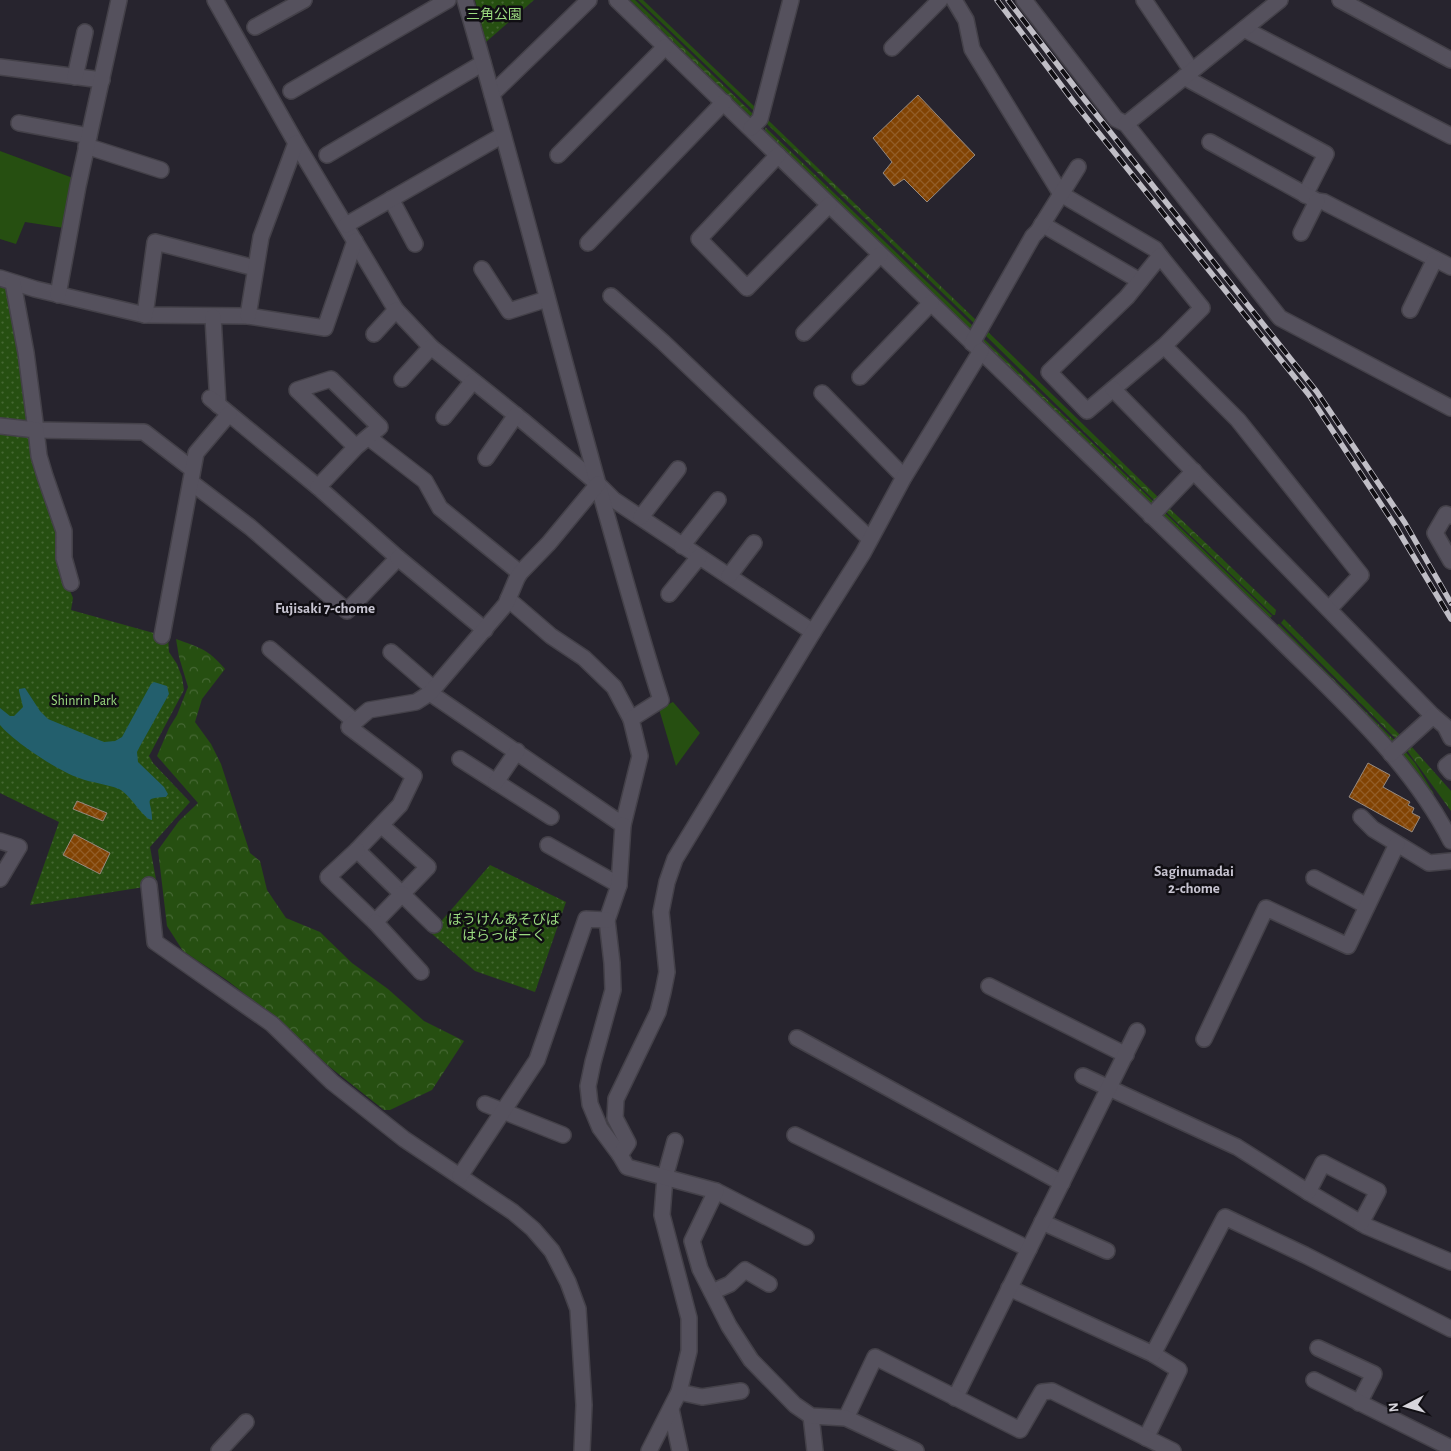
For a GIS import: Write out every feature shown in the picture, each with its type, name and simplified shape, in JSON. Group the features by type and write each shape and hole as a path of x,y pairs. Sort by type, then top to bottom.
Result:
{"street":[{"path":"58,295 88,141 119,0"},
{"path":"215,0 296,143 396,310 431,347 516,415 598,484 614,500 813,632"},
{"path":"255,27 304,0"},
{"path":"291,91 448,0"},
{"path":"465,0 598,484 661,700 631,719"},
{"path":"492,94 589,0"},
{"path":"617,0 1268,628 1391,754 1430,804 1451,841"},
{"path":"751,128 760,119 791,0"},
{"path":"892,48 940,0"},
{"path":"954,0 966,20 972,49 1061,194 1155,249 1202,308 1164,346 1087,411 1049,372 1127,297 1160,256"},
{"path":"1024,0 1116,119 1126,124 1280,318 1451,408"},
{"path":"1126,124 1280,0"},
{"path":"1340,0 1451,60"},
{"path":"1150,3 1188,74 1326,154 1301,233"},
{"path":"1244,29 1451,136"},
{"path":"76,76 85,32"},
{"path":"558,155 665,47"},
{"path":"327,155 483,63"},
{"path":"0,67 102,80"},
{"path":"588,243 724,102"},
{"path":"19,123 88,141 161,170"},
{"path":"346,225 503,135"},
{"path":"1210,142 1311,198 1324,202 1451,267"},
{"path":"248,316 261,237 296,143"},
{"path":"778,155 699,239 747,288 829,205"},
{"path":"620,1155 628,1143 615,1118 616,1099 658,1012 668,972 661,912 667,882 675,859 863,553 976,347 1033,236 1078,167"},
{"path":"391,199 415,244"},
{"path":"1042,224 1140,281"},
{"path":"7,281 145,315 248,316 325,328 355,241"},
{"path":"145,315 155,242 255,268"},
{"path":"804,334 880,255"},
{"path":"1410,310 1436,259"},
{"path":"482,268 509,311 547,298"},
{"path":"7,281 26,353 40,456 64,531 64,558 71,583"},
{"path":"611,296 663,342 870,539"},
{"path":"860,377 930,303"},
{"path":"374,334 396,310"},
{"path":"162,636 196,453 219,406 214,317"},
{"path":"1164,346 1238,420 1361,575 1329,609"},
{"path":"402,379 431,347"},
{"path":"318,487 356,447 380,428 331,379 297,390 356,447"},
{"path":"444,417 473,381"},
{"path":"1113,389 1433,716 1445,726 1451,738"},
{"path":"822,393 904,477"},
{"path":"219,406 318,487 398,558 485,630"},
{"path":"486,458 516,415"},
{"path":"0,426 36,430 144,432 347,612 398,558"},
{"path":"368,437 425,481 440,508 520,573"},
{"path":"641,517 678,469"},
{"path":"1151,516 1194,471"},
{"path":"421,972 375,922 328,877 400,805 414,776 349,727 354,721 370,710 416,702 432,691 506,604 520,573 549,543 598,484"},
{"path":"682,546 718,500"},
{"path":"1451,516 1446,514 1435,533 1451,561"},
{"path":"729,576 754,544"},
{"path":"669,594 699,557"},
{"path":"508,599 551,636 584,658 614,687 631,719 640,756 623,825 619,885 607,920 613,990 588,1086 590,1104 600,1128 627,1167 716,1191 806,1237"},
{"path":"270,649 354,721"},
{"path":"392,652 432,691 623,825"},
{"path":"1391,754 1433,716"},
{"path":"496,782 517,751"},
{"path":"460,759 551,817"},
{"path":"1451,762 1446,766 1451,772"},
{"path":"1361,817 1373,829 1428,863 1451,861"},
{"path":"375,922 428,868 381,825"},
{"path":"0,841 19,847 0,879"},
{"path":"548,844 619,885"},
{"path":"1204,1039 1266,908 1348,946 1397,844"},
{"path":"357,850 434,925"},
{"path":"1314,878 1367,906"},
{"path":"149,885 155,942 272,1024 332,1082 404,1139 513,1212 533,1229 552,1251 568,1282 578,1309 584,1406 582,1451"},
{"path":"460,1176 537,1060 586,919 607,920"},
{"path":"990,986 1126,1055"},
{"path":"955,1398 1137,1032"},
{"path":"797,1038 1062,1183"},
{"path":"1083,1076 1237,1147 1361,1223 1451,1262"},
{"path":"485,1104 563,1135"},
{"path":"794,1135 1029,1249"},
{"path":"649,1451 679,1392 689,1351 689,1318 662,1214 665,1177 675,1141"},
{"path":"1308,1192 1323,1163 1378,1191 1361,1223"},
{"path":"716,1191 692,1241 700,1269 729,1326 751,1360 795,1405 810,1416 846,1418 916,1451"},
{"path":"1153,1354 1225,1218 1305,1254 1451,1329"},
{"path":"1042,1222 1107,1251"},
{"path":"712,1292 730,1284 744,1270 769,1284"},
{"path":"1009,1288 1153,1354 1180,1370 1146,1438"},
{"path":"1318,1348 1374,1374 1359,1402"},
{"path":"846,1418 876,1357 1020,1430 1042,1392 1052,1391 1173,1451"},
{"path":"1314,1380 1451,1448"},
{"path":"679,1392 702,1397 741,1391"},
{"path":"671,1409 680,1451"},
{"path":"810,1416 815,1451"},
{"path":"219,1451 246,1422"}],"green space":[{"name":"三角公園","path":"475,0 534,0 486,42"},
{"path":"630,0 635,0 754,115 750,116"},
{"path":"638,0 643,0 756,108 755,112"},
{"path":"768,120 977,321 976,325 767,124"},
{"path":"765,127 974,328 972,330 969,329 766,132"},
{"path":"0,151 73,178 64,228 25,222 16,244 0,239"},
{"path":"0,283 10,290 28,420 25,424 0,423"},
{"path":"988,332 1159,499 1156,502 986,336"},
{"path":"983,338 1155,503 1151,507 983,342"},
{"name":"Shinrin Park","path":"0,430 29,435 52,507 64,576 73,598 71,610 168,637 169,652 177,664 182,677 184,690 149,756 153,763 190,802 150,847 157,885 30,905 59,822 0,793"},
{"path":"1169,508 1276,610 1275,615 1164,510"},
{"path":"1162,510 1272,616 1269,619 1160,514"},
{"path":"1284,619 1401,736 1398,741 1281,623"},
{"path":"1278,624 1396,742 1392,744 1277,626"},
{"path":"176,639 208,653 225,669 202,699 195,722 211,744 221,764 250,853 260,861 267,890 286,918 320,932 352,963 388,989 424,1021 464,1041 432,1090 390,1110 384,1110 331,1068 259,1005 228,981 183,951 167,926 158,850 179,821 198,803 157,756 188,687"},
{"path":"673,702 700,733 676,766 659,709"},
{"path":"1411,746 1451,791 1451,811 1406,749"},
{"path":"1404,750 1415,763 1434,794 1431,794 1401,753"},
{"name":"ぼうけんあそびば はらっぱーく","path":"490,865 566,902 535,992 475,971 431,933"}],"water":[{"path":"154,682 167,686 169,694 137,752 138,762 164,787 168,794 166,797 150,800 152,820 148,819 128,796 119,789 84,780 60,769 25,747 0,725 0,708 10,716 14,716 23,707 19,689 25,688 40,711 48,719 104,742 115,741 122,737 151,684"}],"building":[{"path":"918,95 975,155 927,202 904,179 894,186 883,173 892,162 873,138"},
{"path":"1368,763 1390,775 1383,787 1410,802 1408,805 1414,808 1412,813 1420,817 1412,832 1349,797"},
{"path":"77,801 107,813 103,821 73,809"},
{"path":"74,834 110,853 100,874 63,855"}],"railway":[{"path":"997,0 1073,101 1309,395 1396,527 1451,619"},
{"path":"1008,0 1084,99 1317,392 1405,523 1451,603"}],"district":[{"name":"Fujisaki 7-chome","path":"325,608"},
{"name":"Saginumadai 2-chome","path":"1194,880"}]}
